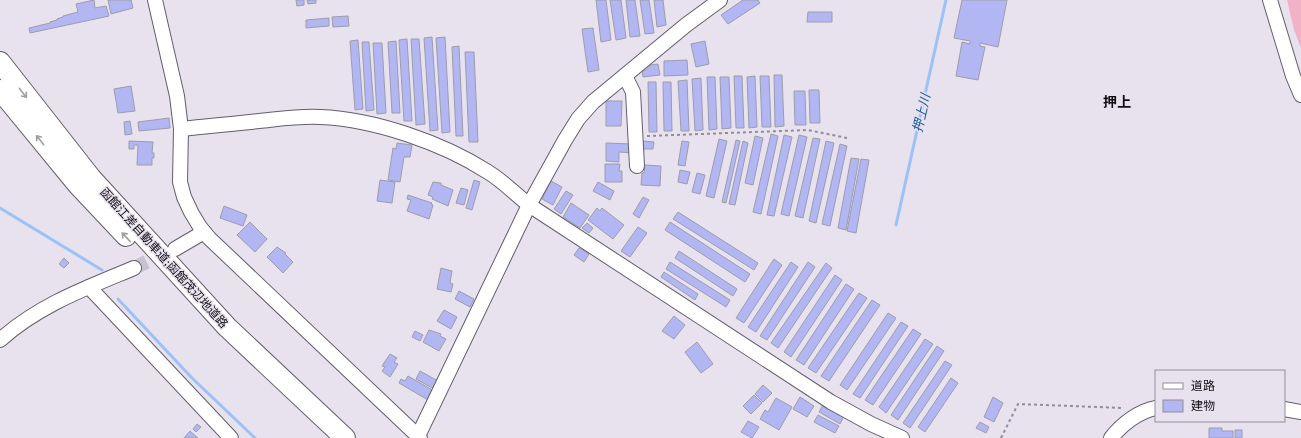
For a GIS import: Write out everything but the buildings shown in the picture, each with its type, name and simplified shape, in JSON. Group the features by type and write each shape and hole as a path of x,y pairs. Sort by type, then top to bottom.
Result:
{"highway":[{"name":"函館江差自動車道;函館茂辺地道路","path":"0,62 91,178 226,327 345,438"},
{"name":"函館江差自動車道;函館茂辺地道路","path":"0,90 78,185 220,335 311,418 336,438"}],"street":[{"path":"155,0 177,96 181,129 180,182 184,197 191,212 204,232 419,437 529,205 578,119 593,102 686,25 720,0"},
{"path":"1270,0 1293,76 1301,95"},
{"path":"625,76 633,92 637,166"},
{"path":"181,129 294,117 344,119 367,123 411,136 455,154 489,173 529,205 832,402 871,424 902,438"},
{"path":"175,249 204,232"},
{"path":"0,340 15,327 52,304 134,268"},
{"path":"89,287 231,438"},
{"path":"1111,438 1124,425 1138,415 1147,410 1155,408"},
{"path":"1285,409 1301,412"}],"path":[{"path":"635,136 808,130 847,138"},
{"path":"1001,438 1018,404 1124,408"}],"shaded area":[{"path":"1287,0 1301,0 1301,48 1294,30"}],"waterway":[{"name":"押上川","path":"896,225 946,0"},
{"path":"0,208 102,270"},
{"path":"118,299 191,377 255,438"}],"tunnel":[{"path":"134,268 169,251"}],"district":[{"name":"押上","path":"1117,102"}]}
